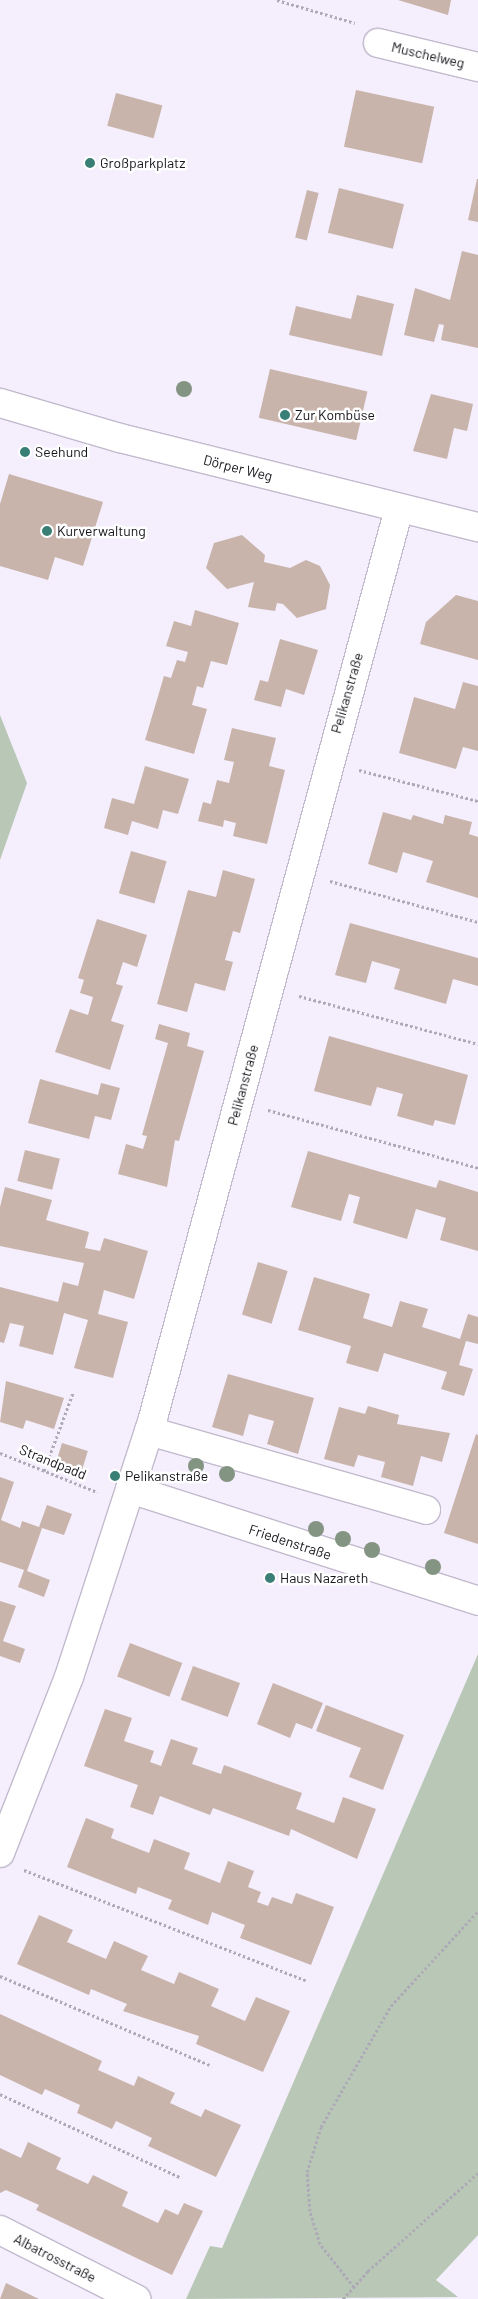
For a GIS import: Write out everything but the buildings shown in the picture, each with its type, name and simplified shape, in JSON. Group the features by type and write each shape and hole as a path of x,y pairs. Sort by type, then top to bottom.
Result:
{"street":[{"name":"Muschelweg","path":"370,34 478,67"},
{"name":"Dörper Weg","path":"0,403 399,509 478,527"},
{"name":"Pelikanstraße","path":"9,1861 149,1431 399,509"},
{"path":"149,1431 426,1510"},
{"name":"Friedenstraße","path":"128,1496 478,1601"},
{"name":"Albatrosstraße","path":"0,2230 136,2299"}],"path":[{"path":"277,0 370,34"},
{"path":"330,762 478,801"},
{"path":"301,873 478,922"},
{"path":"269,988 478,1044"},
{"path":"238,1101 478,1168"},
{"path":"44,1471 72,1393"},
{"name":"Strandpadd","path":"0,1453 44,1471 128,1496"},
{"path":"9,1861 307,1981"},
{"path":"354,2287 320,2244 310,2211 307,2172 321,2127 392,2006 440,1948 478,1912"},
{"path":"0,1976 212,2066"},
{"path":"0,2094 182,2178"},
{"path":"343,2299 478,2173"}],"green space":[{"path":"0,715 27,783 0,860"},
{"path":"478,1654 478,2235 436,2280 458,2297 186,2299 210,2246 222,2248"}],"place":[{"name":"Großparkplatz","path":"90,163"},
{"name":"Zur Kombüse","path":"285,415"},
{"name":"Seehund","path":"25,452"},
{"name":"Kurverwaltung","path":"47,531"},
{"name":"Pelikanstraße","path":"115,1476"},
{"name":"Haus Nazareth","path":"270,1578"}]}
